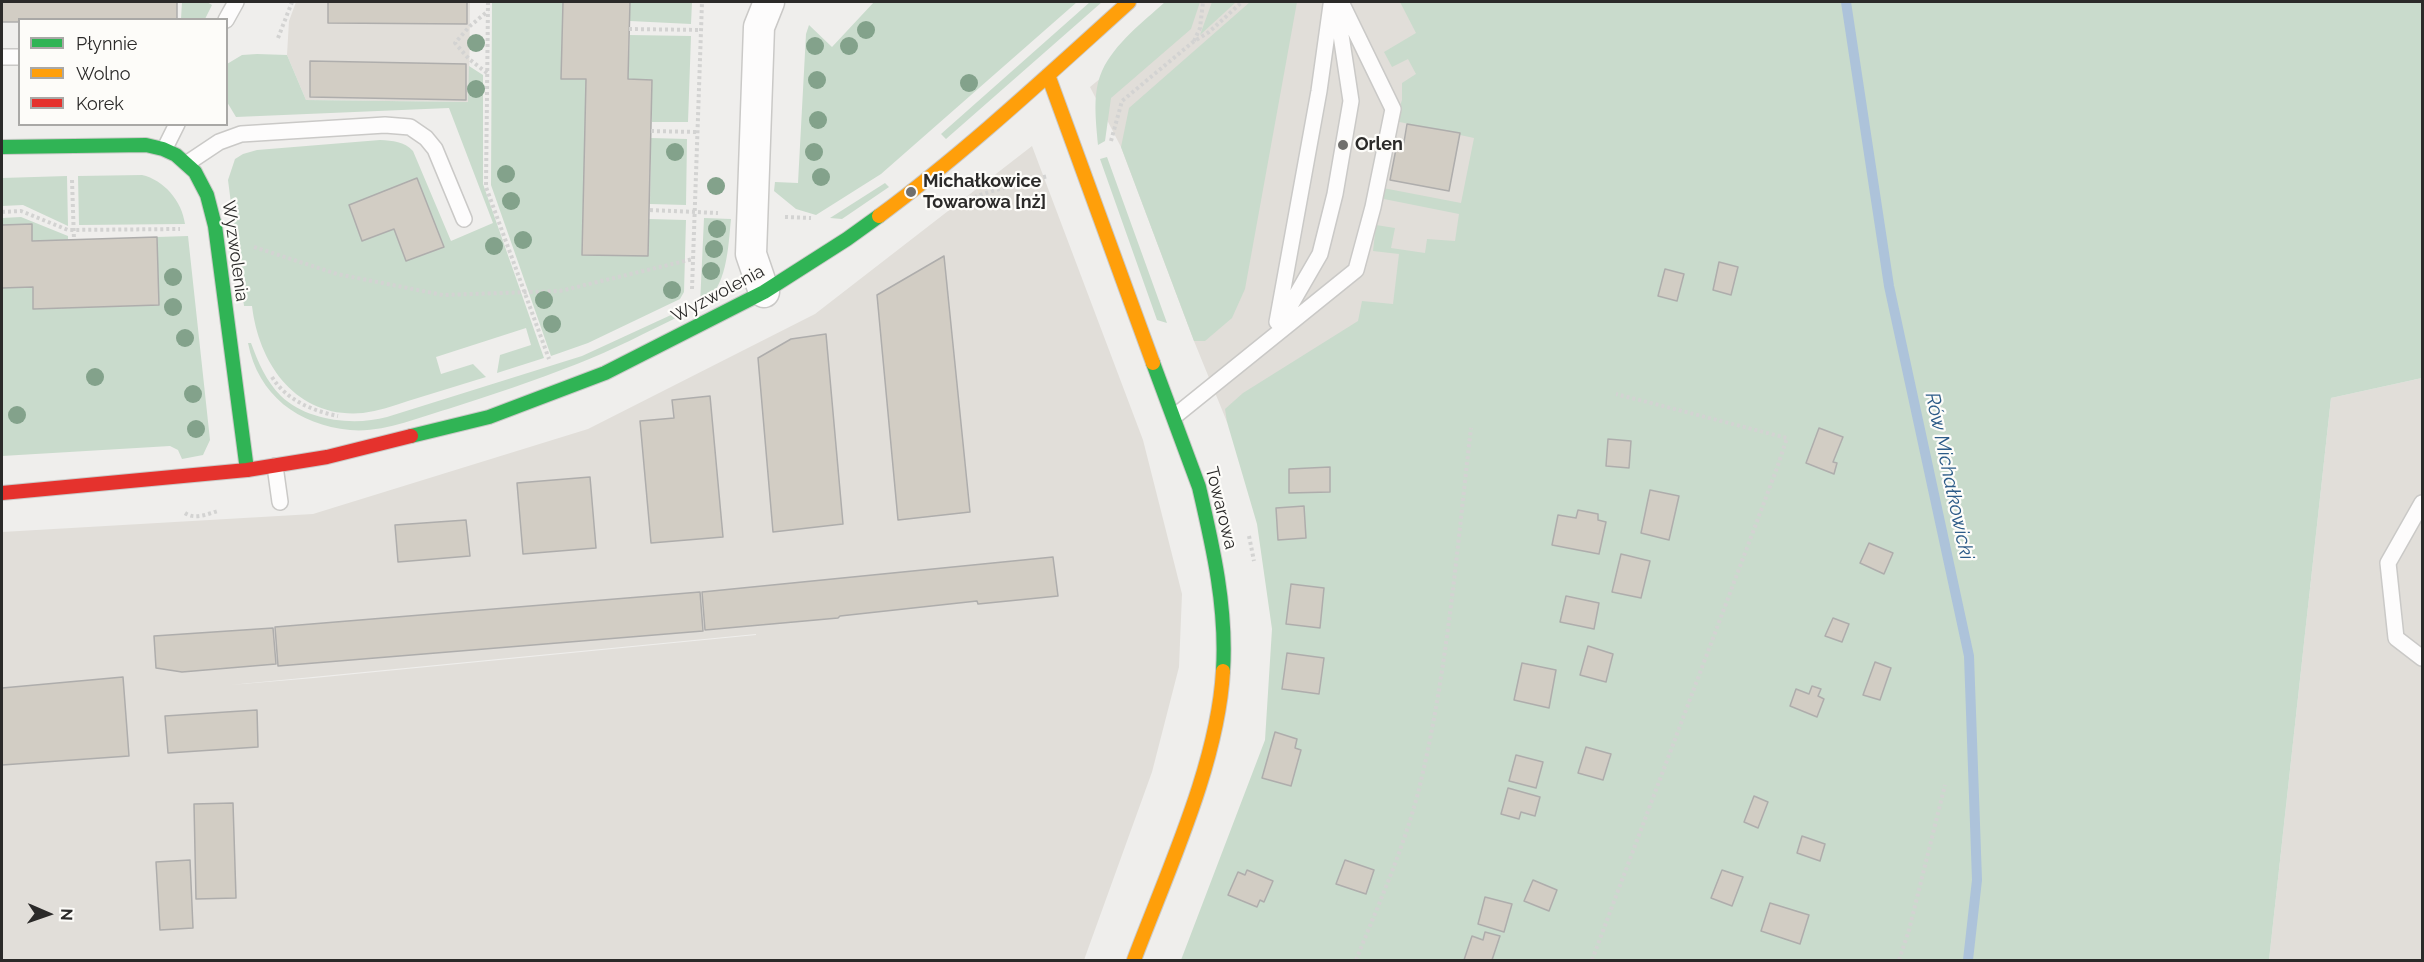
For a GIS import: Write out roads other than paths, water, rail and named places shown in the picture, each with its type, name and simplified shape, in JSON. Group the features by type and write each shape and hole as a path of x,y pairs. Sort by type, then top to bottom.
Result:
{"street":[{"path":"764,292 751,254 759,27 769,2"},
{"name":"Wyzwolenia","path":"2,493 247,470 327,457 489,417 605,373 764,292 847,239 911,192 1048,75 1129,2"},
{"name":"Towarowa","path":"1048,75 1175,416 1199,487 1215,555 1222,606 1224,657 1221,705 1207,764 1134,960"},
{"name":"Wyzwolenia","path":"2,147 116,139 165,148 184,158 198,172 208,193 216,235 247,470"}],"lane":[{"path":"227,18 236,2"},
{"path":"1275,333 1320,254 1335,194 1351,101 1334,2"},
{"path":"1275,333 1334,2"},
{"path":"1175,416 1275,333 1356,270 1373,207 1393,109 1341,2"},
{"path":"2,57 18,57"},
{"path":"189,162 219,142 241,134 385,125 410,128 426,138 435,149 464,219"},
{"path":"165,148 176,126"},
{"path":"275,466 280,502"},
{"path":"2422,503 2388,563 2396,638 2422,658"}],"waterway":[{"name":"Rów Michałkowicki","path":"1846,2 1889,286 1969,656 1977,880 1968,960"}],"place":[{"name":"Orlen","path":"1343,145"},
{"name":"Michałkowice Towarowa [nż]","path":"911,192"}]}
